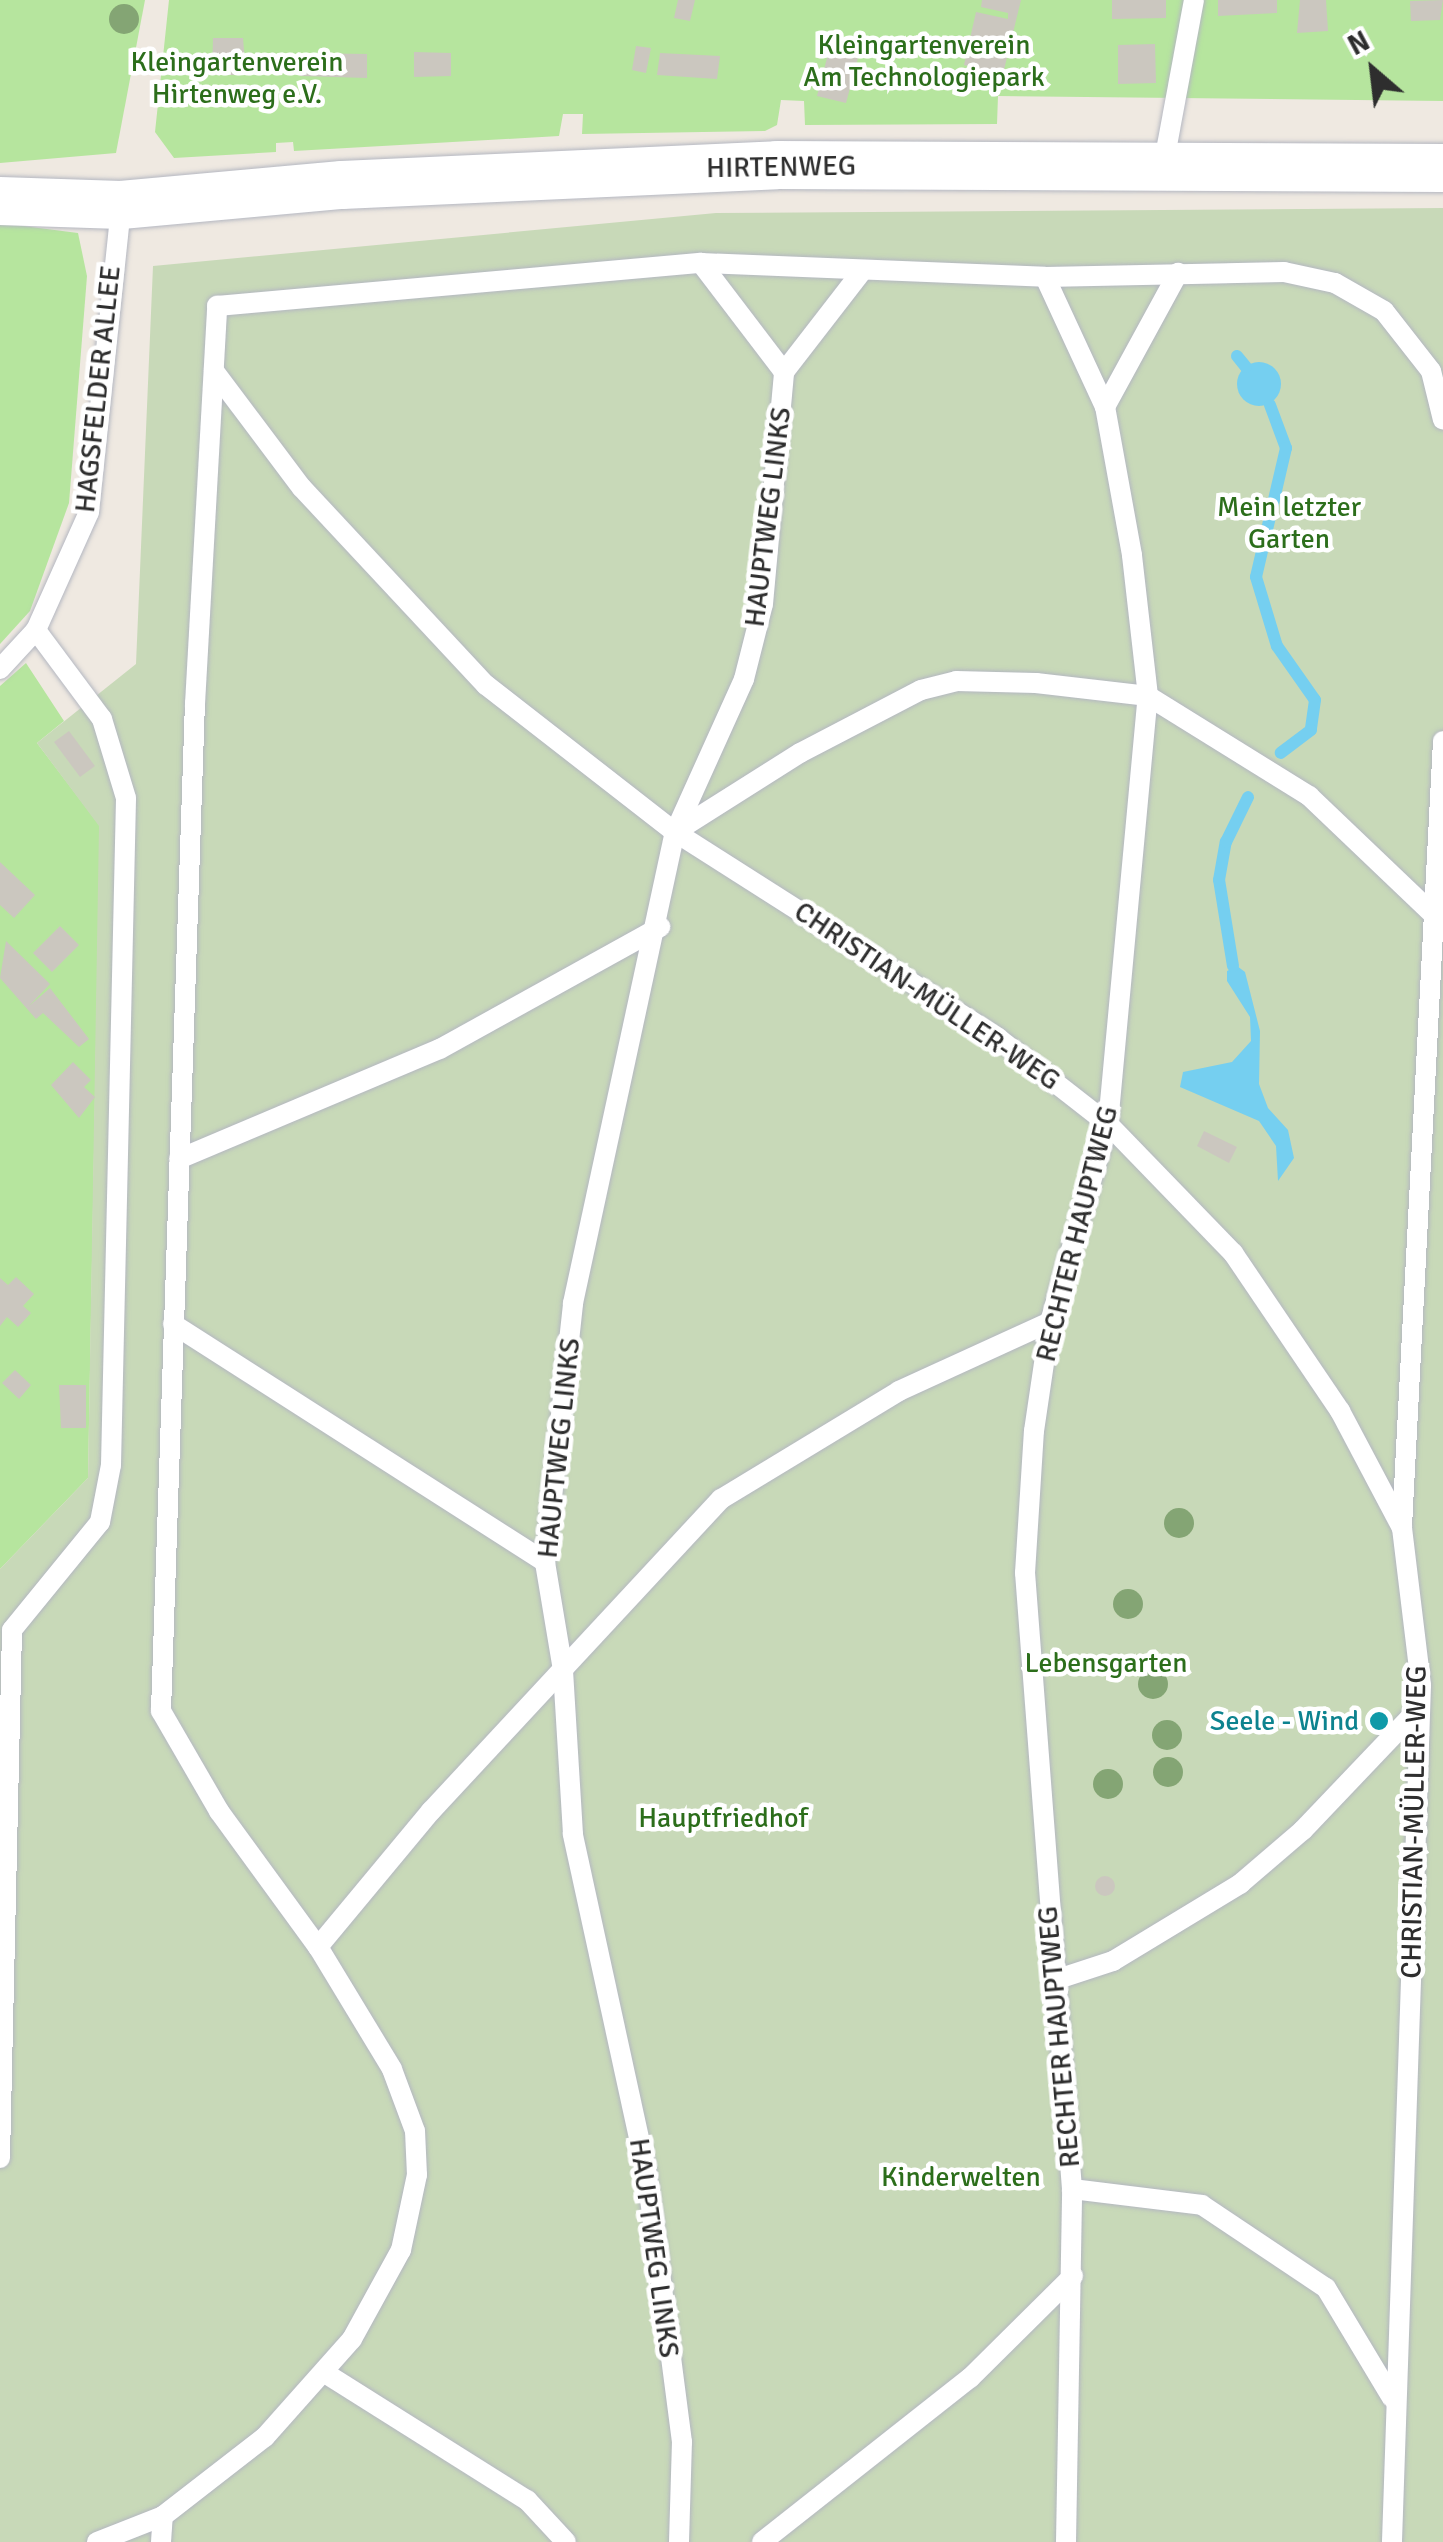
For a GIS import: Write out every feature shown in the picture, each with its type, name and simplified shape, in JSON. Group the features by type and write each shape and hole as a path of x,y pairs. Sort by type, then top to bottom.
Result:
{"street":[{"name":"HIRTENWEG","path":"0,201 121,205 342,185 778,165 1443,168"}],"lane":[{"path":"1163,167 1194,0"},
{"name":"HAGSFELDER ALLEE","path":"0,668 36,630 89,512 121,205"},
{"path":"98,2542 163,2516 266,2438 325,2373 378,2301 402,2250 418,2174 405,2098 318,1947 219,1812 161,1711 179,1159 217,306 701,263 1046,277 1284,272 1351,292 1384,311 1432,371 1443,420"},
{"name":"HAUPTWEG LINKS","path":"701,263 784,372"},
{"name":"HAUPTWEG LINKS","path":"679,2542 682,2442 646,2170 572,1834 563,1670 545,1562 574,1303 660,927 676,832 744,679 763,604 784,372 862,271"},
{"path":"1105,407 1178,273"},
{"name":"RECHTER HAUPTWEG","path":"1046,277 1105,407 1132,554 1148,696 1108,1124 1050,1322 1034,1431 1025,1573 1072,2189 1066,2542"},
{"name":"CHRISTIAN-MÜLLER-WEG","path":"214,371 302,488 486,684 676,832 998,1038 1108,1124 1232,1252 1340,1411 1402,1528 1420,1685 1393,2400 1392,2542"},
{"path":"0,2158 6,1637 100,1522 112,1445 126,798 102,720 36,630"},
{"path":"676,832 800,752 921,690 956,682 1036,683 1148,696 1309,796 1435,916"},
{"path":"1402,1528 1443,741"},
{"path":"179,1159 440,1049 660,927"},
{"path":"318,1947 431,1811 721,1498 899,1391 1050,1322"},
{"path":"173,1324 545,1562"},
{"path":"1420,1685 1443,1685"},
{"path":"1055,1980 1113,1961 1240,1884 1304,1830 1419,1708"},
{"path":"1072,2189 1202,2204 1326,2288 1393,2400"},
{"path":"762,2542 970,2378 1073,2276"},
{"path":"325,2373 528,2500 566,2542"},
{"path":"162,2542 163,2516"}],"green space":[{"path":"0,0 145,0 116,153 0,163"},
{"path":"169,0 1443,0 1443,101 998,96 997,124 805,125 804,101 781,100 777,125 765,131 582,134 583,114 563,114 559,136 294,151 293,142 276,143 276,152 174,158 155,132"},
{"name":"Hauptfriedhof","path":"1443,208 1443,2542 0,2542 0,1569 88,1478 99,826 37,743 136,664 153,266 716,213"},
{"path":"0,223 78,233 87,276 69,503 30,611 0,644"},
{"path":"26,663 64,721 37,743 100,826 88,1478 0,1569 0,686"}],"water":[{"path":"1259,362 1275,368 1281,384 1275,400 1259,406 1243,400 1237,384 1243,368"},
{"path":"1237,966 1245,972 1260,1031 1259,1084 1268,1108 1288,1130 1294,1158 1278,1181 1276,1146 1259,1121 1180,1087 1183,1072 1232,1062 1251,1041 1250,1017 1227,981 1227,971"}],"building":[{"path":"678,0 695,0 690,21 674,18"},
{"path":"982,0 1021,0 1003,74 964,65 976,12 1008,19 1008,13 981,7"},
{"path":"1112,0 1166,0 1166,18 1112,19"},
{"path":"1218,0 1277,0 1277,13 1218,16"},
{"path":"1300,0 1326,0 1328,31 1297,33"},
{"path":"1443,0 1440,20 1411,21 1410,1"},
{"path":"213,38 243,38 246,75 212,75"},
{"path":"831,43 860,51 846,103 817,96"},
{"path":"1155,44 1156,83 1118,84 1118,45"},
{"path":"636,46 651,48 646,73 632,70"},
{"path":"414,52 451,53 451,76 414,77"},
{"path":"301,53 367,54 367,78 300,76"},
{"path":"660,53 720,56 717,79 657,75"},
{"path":"69,731 95,766 80,777 54,742"},
{"path":"0,862 35,895 14,918 0,905"},
{"path":"60,926 79,945 52,972 33,953"},
{"path":"6,941 50,984 29,1006 50,988 89,1039 79,1047 43,1013 36,1019 0,978"},
{"path":"73,1062 91,1080 84,1087 95,1097 79,1118 51,1085"},
{"path":"1204,1131 1237,1147 1229,1163 1197,1146"},
{"path":"16,1277 34,1294 23,1306 31,1313 18,1327 7,1317 0,1326 0,1278 8,1285"},
{"path":"15,1370 31,1385 19,1399 2,1383"},
{"path":"59,1385 86,1385 86,1428 61,1428"},
{"path":"1105,1876 1115,1886 1105,1896 1095,1886"}],"waterway":[{"path":"1237,356 1246,367"},
{"path":"1270,405 1286,448 1256,577 1277,646 1315,700 1311,730 1281,753"},
{"path":"1233,966 1219,880 1226,842 1248,797"}],"place":[{"name":"Seele - Wind","path":"1379,1721"}],"park label":[{"name":"Kleingartenverein Am Technologiepark","path":"924,61"},
{"name":"Kleingartenverein Hirtenweg e.V.","path":"237,78"},
{"name":"Mein letzter Garten","path":"1289,523"},
{"name":"Lebensgarten","path":"1106,1663"},
{"name":"Kinderwelten","path":"961,2177"}]}
